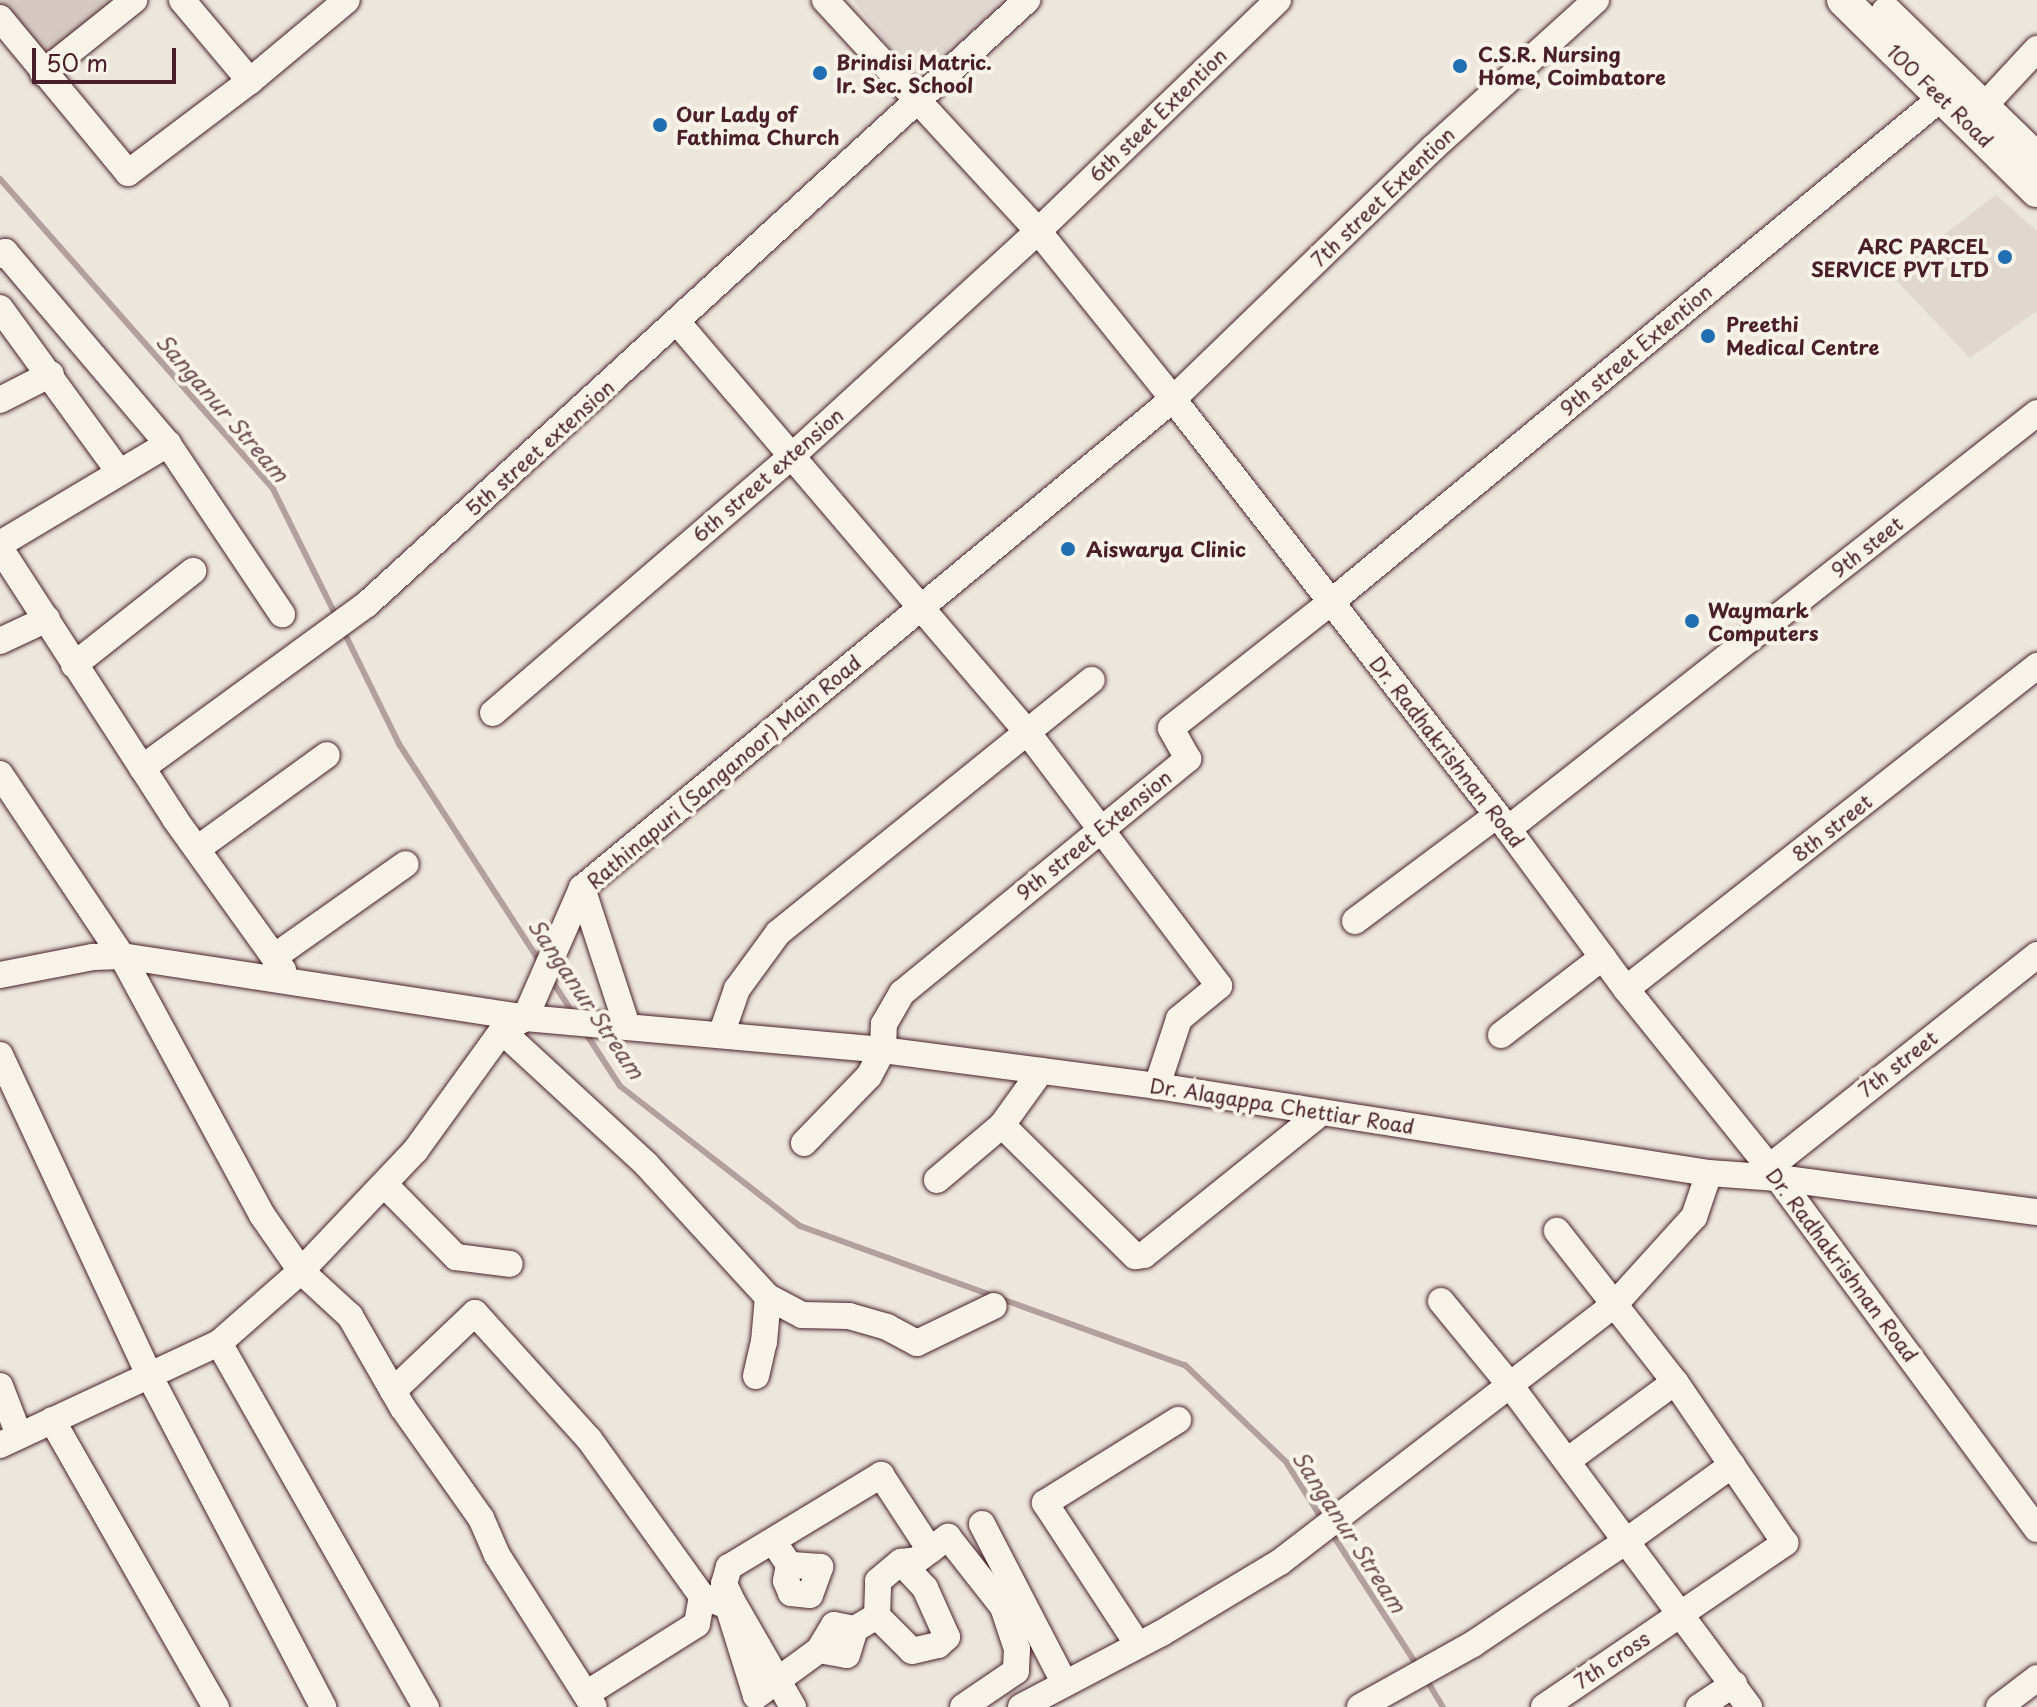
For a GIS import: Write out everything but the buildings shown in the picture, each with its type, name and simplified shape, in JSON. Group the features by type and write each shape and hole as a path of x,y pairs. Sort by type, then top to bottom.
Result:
{"main road":[{"name":"100 Feet Road","path":"1843,0 2037,191"},
{"name":"100 Feet Road","path":"1873,0 2037,159"}],"street":[{"path":"43,73 134,0"},
{"path":"182,0 250,81"},
{"path":"0,18 128,173 250,81 347,0"},
{"name":"Dr. Radhakrishnan Road","path":"825,0 916,103 1038,231 1173,399 1503,822 1626,989 1778,1178 2037,1529"},
{"name":"5th street extension","path":"142,768 362,608 678,323 1027,0"},
{"name":"6th steet Extention","path":"1038,231 1278,0"},
{"name":"7th street Extention","path":"1173,399 1433,148 1596,0"},
{"path":"1984,106 2037,49"},
{"name":"9th street Extention","path":"1330,603 1941,98"},
{"name":"6th street extension","path":"493,713 792,456 1038,231"},
{"path":"0,255 5,252 168,444 282,614"},
{"path":"0,308 51,374 119,472"},
{"path":"678,323 923,606 1028,733 1098,830 1219,986 1179,1019 1157,1086"},
{"path":"0,400 51,374"},
{"name":"Rathinapuri (Sanganoor) Main Road","path":"528,1010 582,888 1173,399"},
{"name":"9th steet","path":"1355,921 1503,822 2037,413"},
{"path":"168,444 0,546 142,768 291,982"},
{"path":"74,665 193,571"},
{"name":"9th street Extension","path":"883,1050 884,1024 902,993 1188,759 1171,728 1330,603"},
{"path":"0,641 47,619"},
{"name":"8th street","path":"1626,989 2037,666"},
{"path":"721,1035 737,989 778,933 1092,680"},
{"path":"197,849 327,755"},
{"path":"0,774 122,956 262,1215 301,1271 350,1316 393,1391 481,1518 497,1555 590,1700 697,1624 702,1596"},
{"path":"274,957 406,864"},
{"path":"582,888 622,1025"},
{"name":"7th street","path":"1778,1178 1771,1166 2037,955"},
{"name":"Dr. Alagappa Chettiar Road","path":"0,975 93,957 122,956 291,982 528,1010 557,1021 883,1050 1157,1086 1709,1173 1778,1178 2037,1212"},
{"path":"1501,1035 1603,957"},
{"path":"0,1386 10,1440 219,1343 301,1271 415,1151 502,1031 528,1010"},
{"path":"502,1031 646,1164 768,1297 802,1315 849,1316 887,1327 917,1343 994,1306"},
{"path":"804,1143 869,1076 883,1050"},
{"path":"0,1055 149,1375 323,1707"},
{"path":"937,1180 1002,1125 1041,1071"},
{"path":"1002,1125 1135,1256 1144,1255 1322,1112"},
{"path":"1021,1707 1138,1645 1280,1562 1615,1304 1694,1217 1709,1173"},
{"path":"384,1184 456,1257 510,1264"},
{"path":"1360,1707 1453,1655 1625,1542 1732,1465 1675,1382 1557,1231"},
{"path":"756,1376 764,1342 768,1297"},
{"path":"1441,1301 1510,1385 1749,1707"},
{"path":"393,1391 475,1313 589,1439 702,1596 728,1606 751,1703 819,1650 834,1625 866,1623 912,1651 938,1645 947,1637 925,1588 901,1562"},
{"path":"219,1343 426,1707"},
{"path":"1567,1461 1675,1382"},
{"path":"52,1420 216,1707"},
{"path":"1138,1645 1045,1503 1178,1420"},
{"name":"7th cross","path":"1544,1707 1785,1543 1732,1465"},
{"path":"793,1707 724,1584 729,1567 881,1475 930,1550"},
{"path":"982,1524 1065,1684"},
{"path":"866,1623 878,1581 901,1562 917,1560 948,1537 1003,1607 1017,1649 1016,1671 963,1707"},
{"path":"773,1541 789,1565"},
{"path":"1999,1707 2037,1678"},
{"path":"1699,1707 1734,1684"}],"shaded area":[{"path":"0,0 114,0 43,59 0,7"},
{"path":"853,0 1014,0 922,82 894,54"},
{"name":"ARC PARCEL SERVICE PVT LTD","path":"1996,195 2037,231 2037,311 1970,358 1891,275"}],"waterway":[{"name":"Sanganur Stream","path":"0,179 273,489 337,618"},
{"name":"Sanganur Stream","path":"342,628 399,744 540,962"},
{"name":"Sanganur Stream","path":"550,978 573,1013"},
{"name":"Sanganur Stream","path":"585,1032 620,1086 800,1226 1185,1365 1286,1462 1322,1519"},
{"name":"Sanganur Stream","path":"1331,1532 1418,1667"},
{"name":"Sanganur Stream","path":"1426,1679 1443,1707"}],"place":[{"name":"C.S.R. Nursing Home, Coimbatore","path":"1460,66"},
{"name":"Brindisi Matric. Ir. Sec. School","path":"820,73"},
{"name":"Our Lady of Fathima Church","path":"660,125"},
{"name":"ARC PARCEL SERVICE PVT LTD","path":"2005,257"},
{"name":"Preethi Medical Centre","path":"1708,336"},
{"name":"Aiswarya Clinic","path":"1068,549"},
{"name":"Waymark Computers","path":"1692,621"}]}
